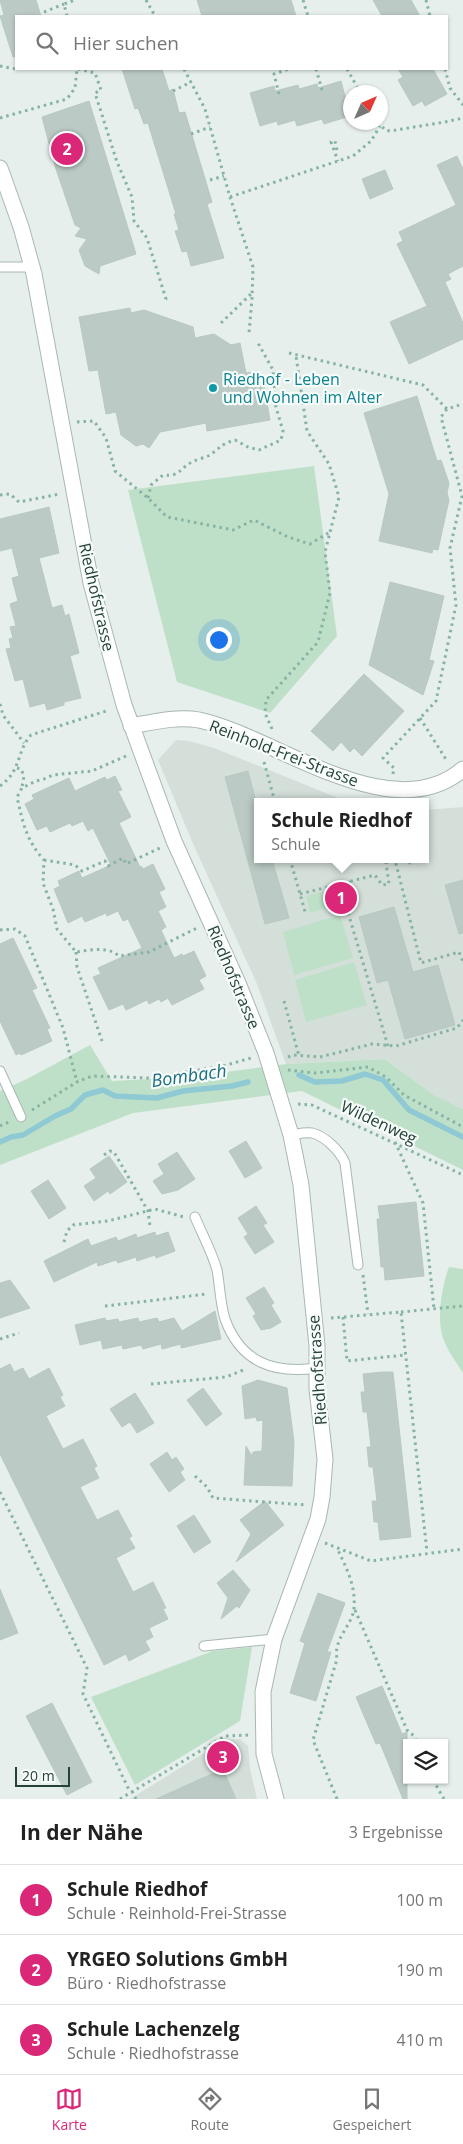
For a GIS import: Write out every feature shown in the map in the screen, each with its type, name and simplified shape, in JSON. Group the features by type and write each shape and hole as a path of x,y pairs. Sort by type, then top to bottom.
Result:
{"street":[{"name":"Riedhofstrasse","path":"0,168 21,227 32,267 91,583 131,726 174,841 238,983 266,1053 291,1135 301,1185 317,1346 317,1389 325,1459 318,1519 274,1639 263,1692 264,1754 276,1799"},
{"name":"Reinhold-Frei-Strasse","path":"131,726 164,720 198,720 226,729 346,779 372,786 399,790 421,788 442,782 456,766"}],"lane":[{"path":"0,267 32,267"},
{"path":"0,1071 21,1117"},
{"path":"291,1135 303,1132 314,1133 340,1152 345,1163 358,1265"},
{"path":"195,1217 216,1269 225,1318 234,1337 244,1351 260,1364 289,1369 317,1368"},
{"path":"204,1646 274,1639"}],"path":[{"path":"44,12 75,0"},
{"path":"146,0 154,15"},
{"path":"303,0 308,15"},
{"path":"426,0 430,15"},
{"path":"0,66 15,69"},
{"path":"0,118 67,99 75,88 78,70"},
{"path":"81,70 95,74 101,90 95,93 117,162 132,197 134,221 147,238 166,299 164,302"},
{"path":"185,70 205,109 230,197 253,267 249,334"},
{"path":"279,94 274,74 286,70"},
{"path":"316,70 322,90"},
{"path":"348,70 356,85"},
{"path":"445,70 450,88 463,105"},
{"path":"173,91 191,82"},
{"path":"388,130 390,131 463,118"},
{"path":"191,134 210,127"},
{"path":"230,197 353,156 371,141 376,130"},
{"path":"337,150 334,141 331,142 338,162"},
{"path":"210,180 224,176"},
{"path":"221,323 252,292"},
{"path":"148,498 151,485 163,475 171,476 178,473 195,460 205,458 213,453 223,443 235,440 259,450 281,440 283,431 276,407 273,370 258,343"},
{"path":"289,353 423,385 447,409"},
{"path":"274,736 265,713 266,700 318,642 330,593 325,552 339,497 329,464 307,431 296,356"},
{"path":"383,758 436,701 456,605 450,548 462,496 441,417 447,409 463,404"},
{"path":"77,422 94,421 106,438 116,471 167,517 233,530 254,520 288,537 310,544 331,531"},
{"path":"0,495 10,494 19,502 61,494"},
{"path":"0,704 3,716 24,743"},
{"path":"0,786 7,781 17,768 24,743 31,735 111,710"},
{"path":"420,718 456,766"},
{"path":"22,788 53,775 92,771 126,756"},
{"path":"264,762 274,798"},
{"path":"17,768 21,769 24,776 22,788 17,797 26,833 33,847 44,860 75,865 82,871 105,861 108,866 123,858 126,864 163,846"},
{"path":"44,860 43,883 53,910 57,929 76,952 76,967 102,1041"},
{"path":"291,863 306,915"},
{"path":"300,894 375,875 382,885 389,884 386,863"},
{"path":"396,863 420,963 459,952 463,962"},
{"path":"350,881 346,906 388,1046"},
{"path":"76,952 97,949 115,952 119,956 149,952 200,927"},
{"path":"0,930 15,929 26,936 63,1028 78,1082"},
{"path":"284,1001 299,1057"},
{"path":"288,1057 293,1055 299,1057 320,1057 372,1044 388,1046 406,1044 457,1028 463,1020"},
{"path":"0,1126 21,1117 78,1082 92,1076 149,1078 180,1074 223,1066 266,1053"},
{"path":"284,1070 315,1073 368,1067 386,1077 404,1095 463,1127"},
{"name":"Wildenweg","path":"282,1104 312,1105 463,1175"},
{"path":"395,1142 423,1203 434,1309"},
{"path":"104,1155 110,1151 114,1152 148,1211 150,1226"},
{"path":"64,1242 67,1231 74,1225 108,1221 155,1209 178,1217 195,1217"},
{"path":"358,1265 365,1280 368,1314"},
{"path":"105,1306 220,1292"},
{"path":"329,1318 463,1306"},
{"path":"401,1312 427,1552"},
{"path":"343,1317 347,1361 405,1355"},
{"path":"0,1339 19,1333"},
{"path":"151,1384 226,1376 260,1364"},
{"path":"196,1476 207,1487 213,1498 309,1505"},
{"path":"0,1492 87,1668 83,1694 136,1799"},
{"path":"322,1542 371,1561 427,1552 463,1549"},
{"path":"337,1548 350,1575 354,1609 407,1730 415,1739"},
{"path":"337,1799 313,1740 337,1658 336,1651 340,1637 354,1609"},
{"path":"120,1799 225,1736 252,1735"},
{"path":"435,1784 444,1799"}],"shaded area":[{"path":"176,740 189,741 214,748 338,798 254,798 254,863 429,863 429,810 463,807 463,1109 434,1095 385,1059 286,1064 257,984 194,846 158,760"},
{"path":"240,1739 248,1746 250,1769 257,1799 130,1799 225,1740"}],"green space":[{"path":"314,466 337,636 270,713 177,682 128,490"},
{"path":"340,886 345,903 310,913 306,896"},
{"path":"340,915 353,958 294,975 283,932"},
{"path":"354,962 367,1005 306,1022 295,980"},
{"path":"90,1045 112,1081 189,1077 286,1064 385,1059 434,1095 463,1109 463,1170 302,1091 133,1113 0,1165 0,1091 27,1079"},
{"path":"449,1267 463,1269 463,1373 447,1347 440,1325 442,1294"},
{"path":"252,1647 240,1721 135,1785 91,1697 213,1651"}],"building":[{"path":"0,0 36,0 41,15 15,15 15,56 13,57 0,16 4,15"},
{"path":"197,0 291,0 296,15 202,15"},
{"path":"373,0 411,0 419,15 381,15"},
{"path":"122,70 162,70 169,91 173,89 179,113 185,112 212,202 207,204 224,258 191,266 187,251 182,252 175,231 179,230 174,214 176,214 148,123 144,124 138,108 135,109"},
{"path":"399,70 434,70 447,94 425,106 422,101 413,106 398,80 403,77"},
{"path":"341,81 343,89 343,118 324,124 322,119 297,126 295,120 278,125 277,121 260,126 250,93 274,86 275,91 298,85 299,89 317,84 318,88"},
{"path":"89,101 136,254 100,266 99,274 85,266 79,250 87,239 75,236 81,228 75,225 55,166 42,117"},
{"path":"457,156 463,169 463,266 448,274 451,279 445,282 463,323 463,339 409,364 390,322 427,306 397,244 403,241 399,232 456,205 437,165"},
{"path":"385,170 393,189 370,199 362,179"},
{"path":"130,308 131,313 144,310 193,327 195,338 214,334 231,345 240,343 246,373 257,371 259,385 264,385 270,420 207,431 206,423 160,432 149,448 143,444 136,446 121,435 116,412 106,414 98,370 89,371 79,317"},
{"path":"417,396 437,461 441,460 449,483 447,493 449,500 438,550 433,549 432,553 379,541 389,494 364,413"},
{"path":"49,507 59,553 39,558 52,608 62,605 65,616 69,614 79,653 70,656 81,698 64,702 64,705 47,710 45,703 30,707 23,679 15,681 6,649 11,648 9,639 13,638 10,627 16,626 10,604 18,601 12,578 19,576 12,548 0,551 0,519"},
{"path":"390,582 444,596 429,660 434,661 423,695 369,665"},
{"path":"364,674 404,711 362,756 354,748 350,752 341,742 333,751 311,731"},
{"path":"248,771 255,798 254,863 273,863 289,918 265,924 225,777"},
{"path":"115,776 122,790 118,791 131,817 119,823 140,867 143,869 153,864 165,889 159,892 166,907 158,911 166,927 161,930 174,958 194,951 206,976 199,980 204,989 172,1005 168,998 161,1002 159,999 149,1004 147,1000 126,1010 123,1004 109,1010 93,977 101,974 98,968 142,948 128,919 123,921 118,911 107,916 106,913 85,922 82,916 68,923 54,889 60,886 58,881 79,871 82,878 111,865 93,828 88,831 83,821 72,826 70,823 50,832 47,826 37,830 25,804 34,799 32,795 69,778 75,791 105,777 107,780"},
{"path":"463,880 463,933 459,934 445,885"},
{"path":"394,907 413,972 438,965 455,1025 405,1039 388,980 377,983 359,917"},
{"path":"13,938 37,988 32,990 50,1028 47,1029 52,1041 21,1055 20,1053 16,1055 0,1021 0,944"},
{"path":"246,1141 262,1168 245,1178 229,1151"},
{"path":"177,1152 195,1179 178,1190 162,1194 153,1181 164,1174 158,1164"},
{"path":"109,1156 127,1182 110,1194 108,1191 94,1201 84,1186 96,1178 90,1169"},
{"path":"48,1180 66,1208 49,1219 31,1191"},
{"path":"416,1202 424,1276 385,1280 384,1267 381,1267 377,1219 380,1219 378,1206"},
{"path":"256,1206 267,1223 263,1225 274,1242 255,1254 244,1237 248,1234 238,1218"},
{"path":"155,1232 156,1236 168,1232 175,1251 156,1258 155,1255 137,1261 136,1257 118,1263 116,1260 98,1266 97,1262 54,1282 44,1261 88,1239 91,1246 116,1237 118,1241 136,1234 137,1238"},
{"path":"10,1280 30,1308 0,1318 0,1283"},
{"path":"264,1287 274,1303 271,1305 281,1322 271,1328 261,1330 253,1316 256,1314 246,1298"},
{"path":"215,1311 221,1339 181,1348 181,1344 162,1349 161,1344 143,1349 141,1345 123,1349 122,1345 103,1349 101,1340 80,1345 75,1325 105,1318 106,1321 118,1319 119,1322 138,1318 139,1322 157,1318 159,1322 174,1318 182,1331"},
{"path":"10,1364 14,1372 23,1368 29,1379 49,1368 63,1395 60,1397 65,1406 46,1416 63,1449 83,1439 97,1466 94,1468 99,1478 80,1487 97,1520 118,1510 132,1536 129,1538 135,1548 116,1558 133,1592 153,1582 166,1608 163,1609 168,1619 149,1628 153,1637 145,1641 150,1650 129,1661 126,1654 104,1665 0,1454 0,1369"},
{"path":"393,1372 411,1537 380,1540 378,1522 374,1522 372,1501 377,1501 373,1467 369,1467 367,1447 371,1447 367,1412 363,1412 361,1392 365,1392 363,1374"},
{"path":"258,1380 287,1388 294,1442 292,1486 244,1485 246,1446 252,1456 253,1452 262,1451 263,1420 257,1421 256,1417 245,1419 242,1386"},
{"path":"203,1388 222,1414 206,1426 187,1400"},
{"path":"135,1393 154,1423 137,1433 130,1422 122,1427 110,1409"},
{"path":"167,1452 172,1460 176,1457 184,1469 180,1472 185,1480 169,1492 150,1464"},
{"path":"265,1501 284,1525 236,1562 251,1534 240,1520"},
{"path":"194,1515 211,1542 194,1553 177,1526"},
{"path":"233,1570 250,1590 239,1608 237,1606 221,1619 228,1598 217,1583"},
{"path":"0,1589 18,1633 0,1640"},
{"path":"318,1593 345,1603 327,1652 331,1652 316,1701 290,1693 305,1643 300,1641"},
{"path":"382,1686 402,1734 407,1732 407,1739 403,1739 403,1784 407,1784 407,1799 403,1799 380,1743 376,1744 356,1697"},
{"path":"52,1703 92,1782 67,1795 26,1716"},
{"path":"223,1769 236,1799 156,1799"}],"waterway":[{"name":"Bombach","path":"299,1075 315,1082 342,1081 365,1074 383,1080 409,1110 463,1137"},
{"name":"Bombach","path":"0,1142 11,1137 23,1135 71,1109 85,1095 103,1090 115,1096 157,1098 183,1091 232,1086 248,1082"}],"place":[{"name":"YRGEO Solutions GmbH","path":"67,149"},
{"name":"Riedhof - Leben und Wohnen im Alter","path":"213,388"},
{"name":"Schule Riedhof","path":"341,898"},
{"name":"Schule Lachenzelg","path":"223,1757"}]}
